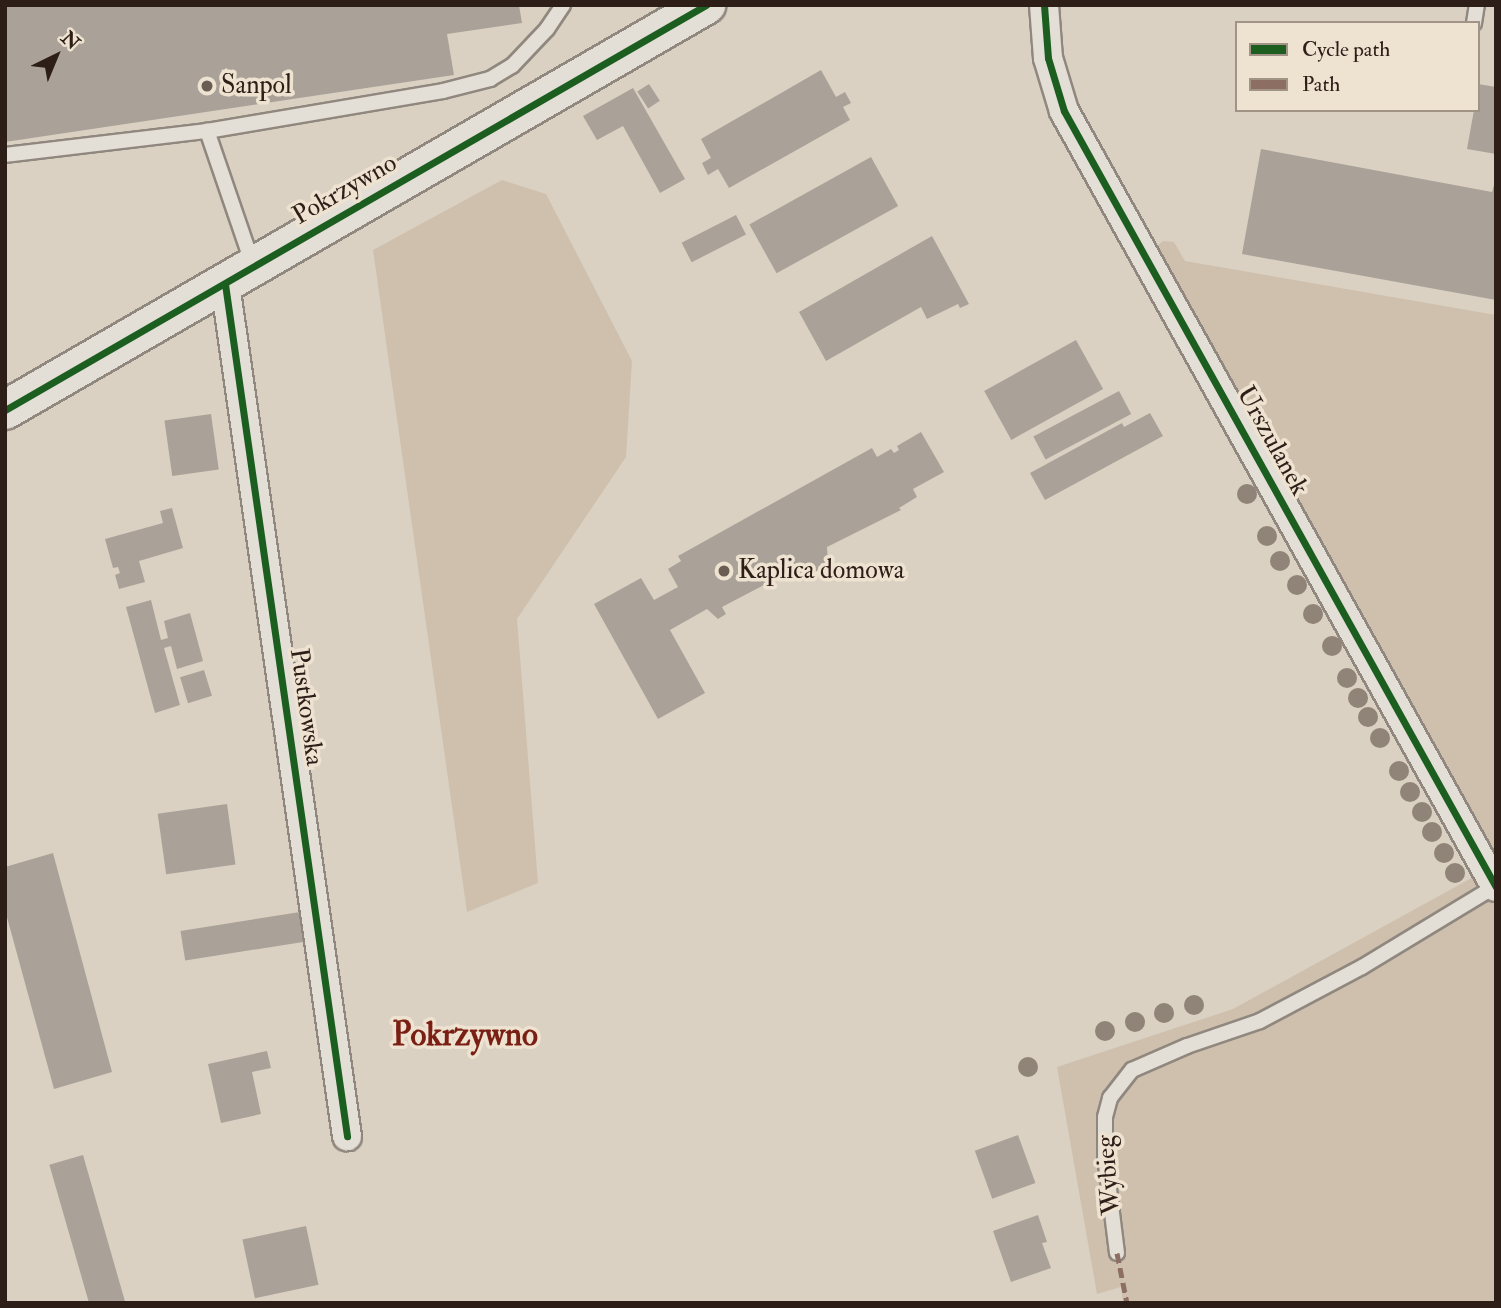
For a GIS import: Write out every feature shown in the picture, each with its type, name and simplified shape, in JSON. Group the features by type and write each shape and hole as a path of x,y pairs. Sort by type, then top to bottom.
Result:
{"street":[{"name":"Pokrzywno","path":"5,410 705,5"},
{"name":"Urszulanek","path":"1044,5 1048,58 1064,111 1496,887"},
{"name":"Pustkowska","path":"239,275 347,1136"}],"lane":[{"path":"5,155 207,131 443,91 491,79 512,66 547,29 563,5"},
{"path":"207,131 239,275"},
{"name":"Wybieg","path":"1117,1253 1103,1136 1110,1098 1132,1070 1150,1060 1260,1021 1363,967 1496,887"}],"shaded area":[{"path":"502,180 546,194 632,361 626,457 517,619 538,883 467,912 373,250"},
{"path":"1163,241 1174,242 1185,261 1496,315 1496,865 1158,251 1158,245"},
{"path":"1477,875 1496,909 1496,1303 1123,1303 1121,1287 1097,1294 1057,1067 1233,1009"}],"building":[{"path":"5,5 519,5 522,23 447,34 454,75 5,142"},
{"path":"821,70 836,97 845,92 851,103 843,107 850,120 729,188 718,169 708,175 702,163 711,158 701,139"},
{"path":"649,84 660,101 648,108 637,92"},
{"path":"1480,84 1496,87 1496,154 1467,149 1474,112 1480,112"},
{"path":"633,88 685,179 660,193 623,126 597,140 583,116"},
{"path":"1261,149 1492,192 1496,178 1496,300 1242,254"},
{"path":"871,157 898,206 777,273 749,224"},
{"path":"736,215 746,235 692,262 682,243"},
{"path":"932,236 969,304 960,308 958,304 927,319 921,307 826,361 799,312"},
{"path":"1076,340 1103,389 1011,440 984,391"},
{"path":"1119,391 1131,414 1046,459 1033,437"},
{"path":"1150,413 1163,436 1045,500 1030,473 1122,423 1124,427"},
{"path":"211,414 219,469 172,476 164,421"},
{"path":"921,432 944,472 913,489 917,497 899,508 901,510 827,547 828,564 818,577 801,581 787,573 722,607 726,614 718,619 707,609 670,630 705,693 658,719 594,604 641,578 654,600 678,587 668,569 681,561 678,556 872,448 877,457 891,449 894,453 899,450 897,446"},
{"path":"172,508 183,548 139,561 145,582 119,589 115,575 120,573 118,567 113,568 105,539 163,523 160,511"},
{"path":"151,600 161,640 168,638 164,621 190,613 203,661 177,669 171,646 164,648 180,705 155,713 126,607"},
{"path":"204,670 212,696 188,703 180,677"},
{"path":"227,804 235,864 166,874 158,814"},
{"path":"53,853 112,1072 54,1089 5,910 5,867"},
{"path":"300,912 305,942 185,961 180,931"},
{"path":"267,1051 271,1068 252,1072 261,1114 221,1123 208,1064"},
{"path":"1018,1135 1035,1183 992,1199 975,1151"},
{"path":"83,1155 125,1303 89,1303 49,1165"},
{"path":"1038,1215 1047,1242 1042,1243 1051,1268 1011,1282 993,1231"},
{"path":"306,1226 318,1285 255,1298 242,1240"}],"marked path":[{"path":"1117,1253 1127,1303"}],"cycle path":[{"path":"5,410 706,5"},
{"path":"1044,5 1048,58 1064,111 1496,887"},
{"path":"225,284 347,1136"}],"place":[{"name":"Sanpol","path":"207,86"},
{"name":"Kaplica domowa","path":"724,571"}],"district":[{"name":"Pokrzywno","path":"465,1035"}]}
